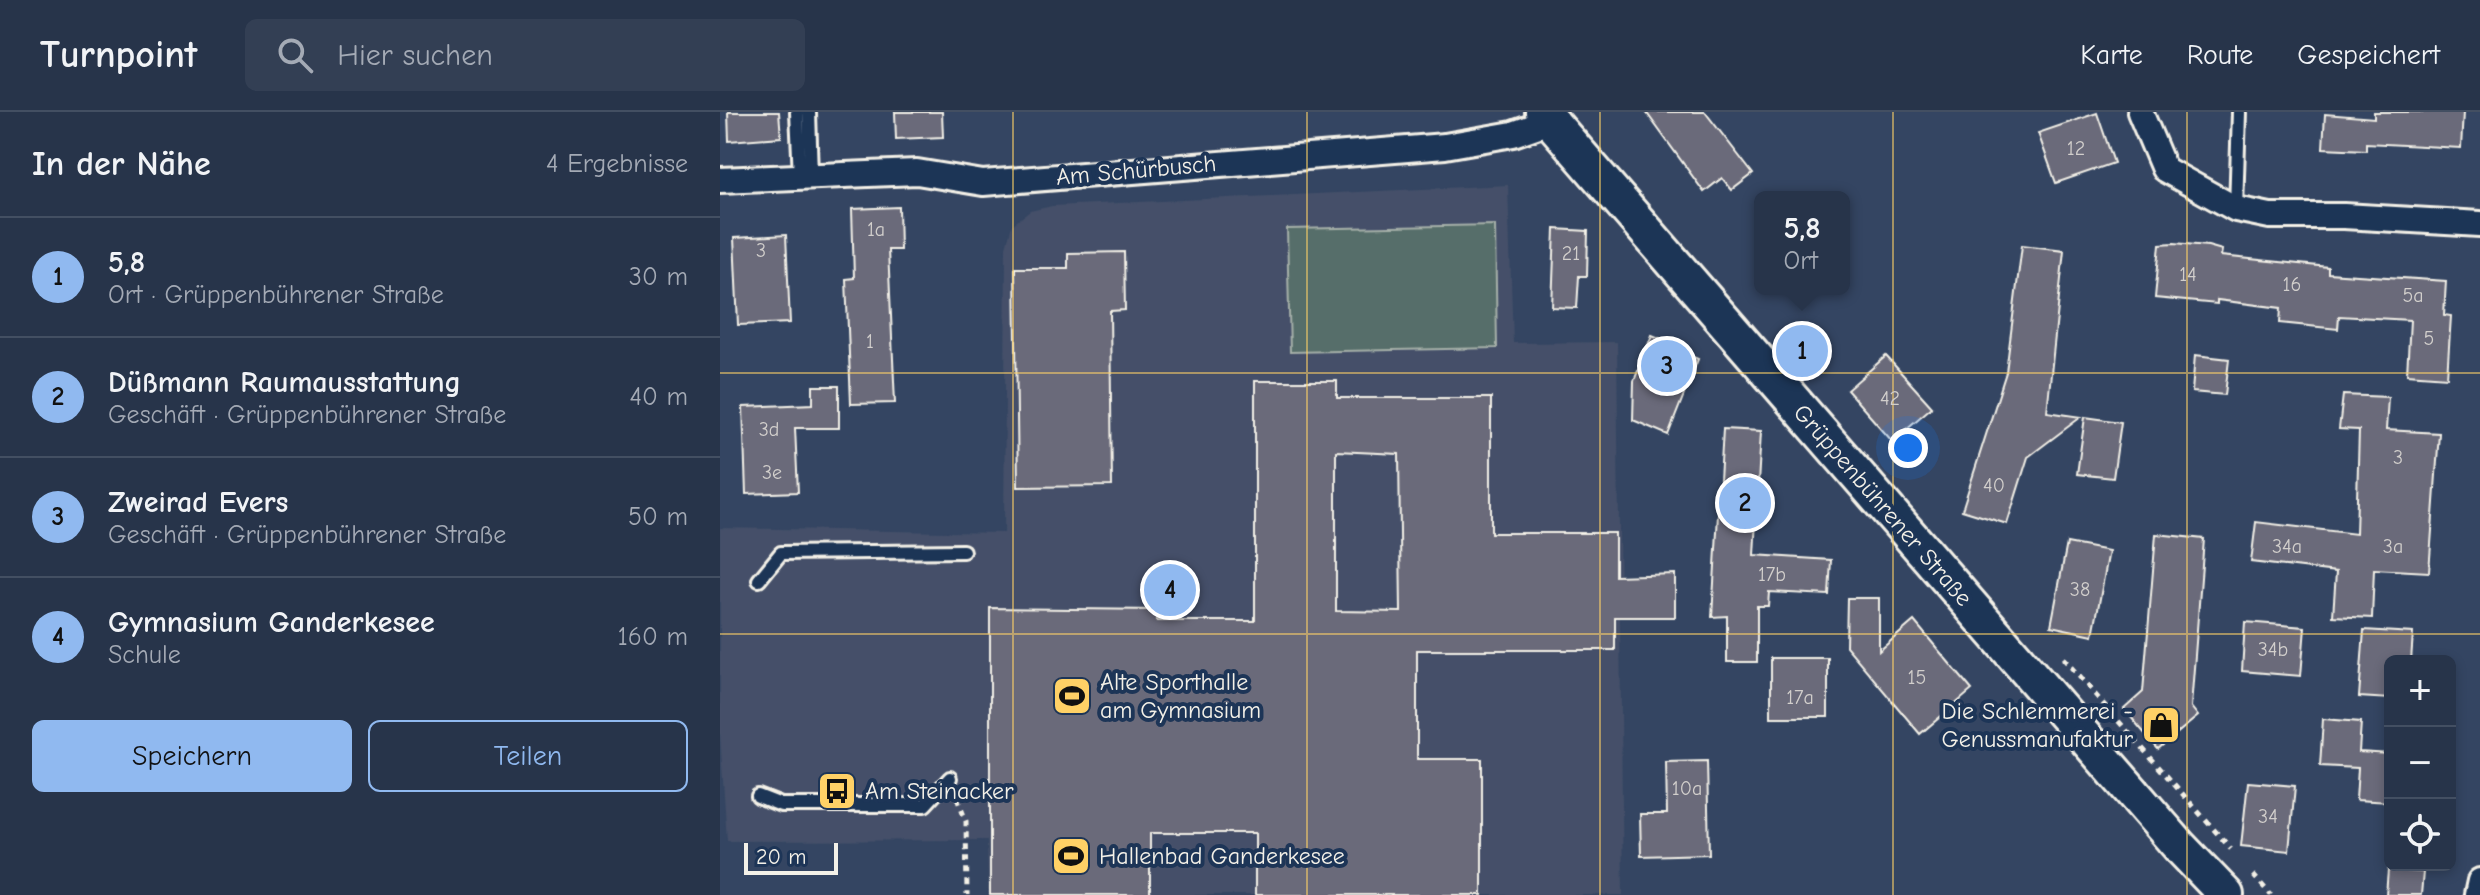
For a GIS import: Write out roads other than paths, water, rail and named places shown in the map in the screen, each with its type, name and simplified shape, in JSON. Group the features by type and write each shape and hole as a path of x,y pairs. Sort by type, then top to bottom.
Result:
{"street":[{"path":"2140,112 2164,169 2236,209 2270,216 2344,216 2480,224"},
{"name":"Am Schürbusch","path":"720,180 917,172 983,183 1445,146 1513,134 1547,116"},
{"name":"Grüppenbührener Straße","path":"1547,116 2179,846 2226,895"},
{"path":"2477,895 2480,881"}],"lane":[{"path":"797,112 806,176"},
{"path":"806,176 809,112"},
{"path":"2236,209 2239,112"},
{"path":"759,580 781,553 963,551"},
{"path":"758,796 781,805 925,805 950,778"}],"place":[{"name":"5,8","path":"1802,351"},
{"name":"Zweirad Evers","path":"1667,366"},
{"name":"Düßmann Raumausstattung","path":"1745,503"},
{"name":"Gymnasium Ganderkesee","path":"1170,590"},
{"name":"Alte Sporthalle am Gymnasium","path":"1072,696"},
{"name":"Die Schlemmerei - Genussmanufaktur","path":"2161,725"},
{"name":"Am Steinacker","path":"837,791"},
{"name":"Hallenbad Ganderkesee","path":"1071,856"}]}
